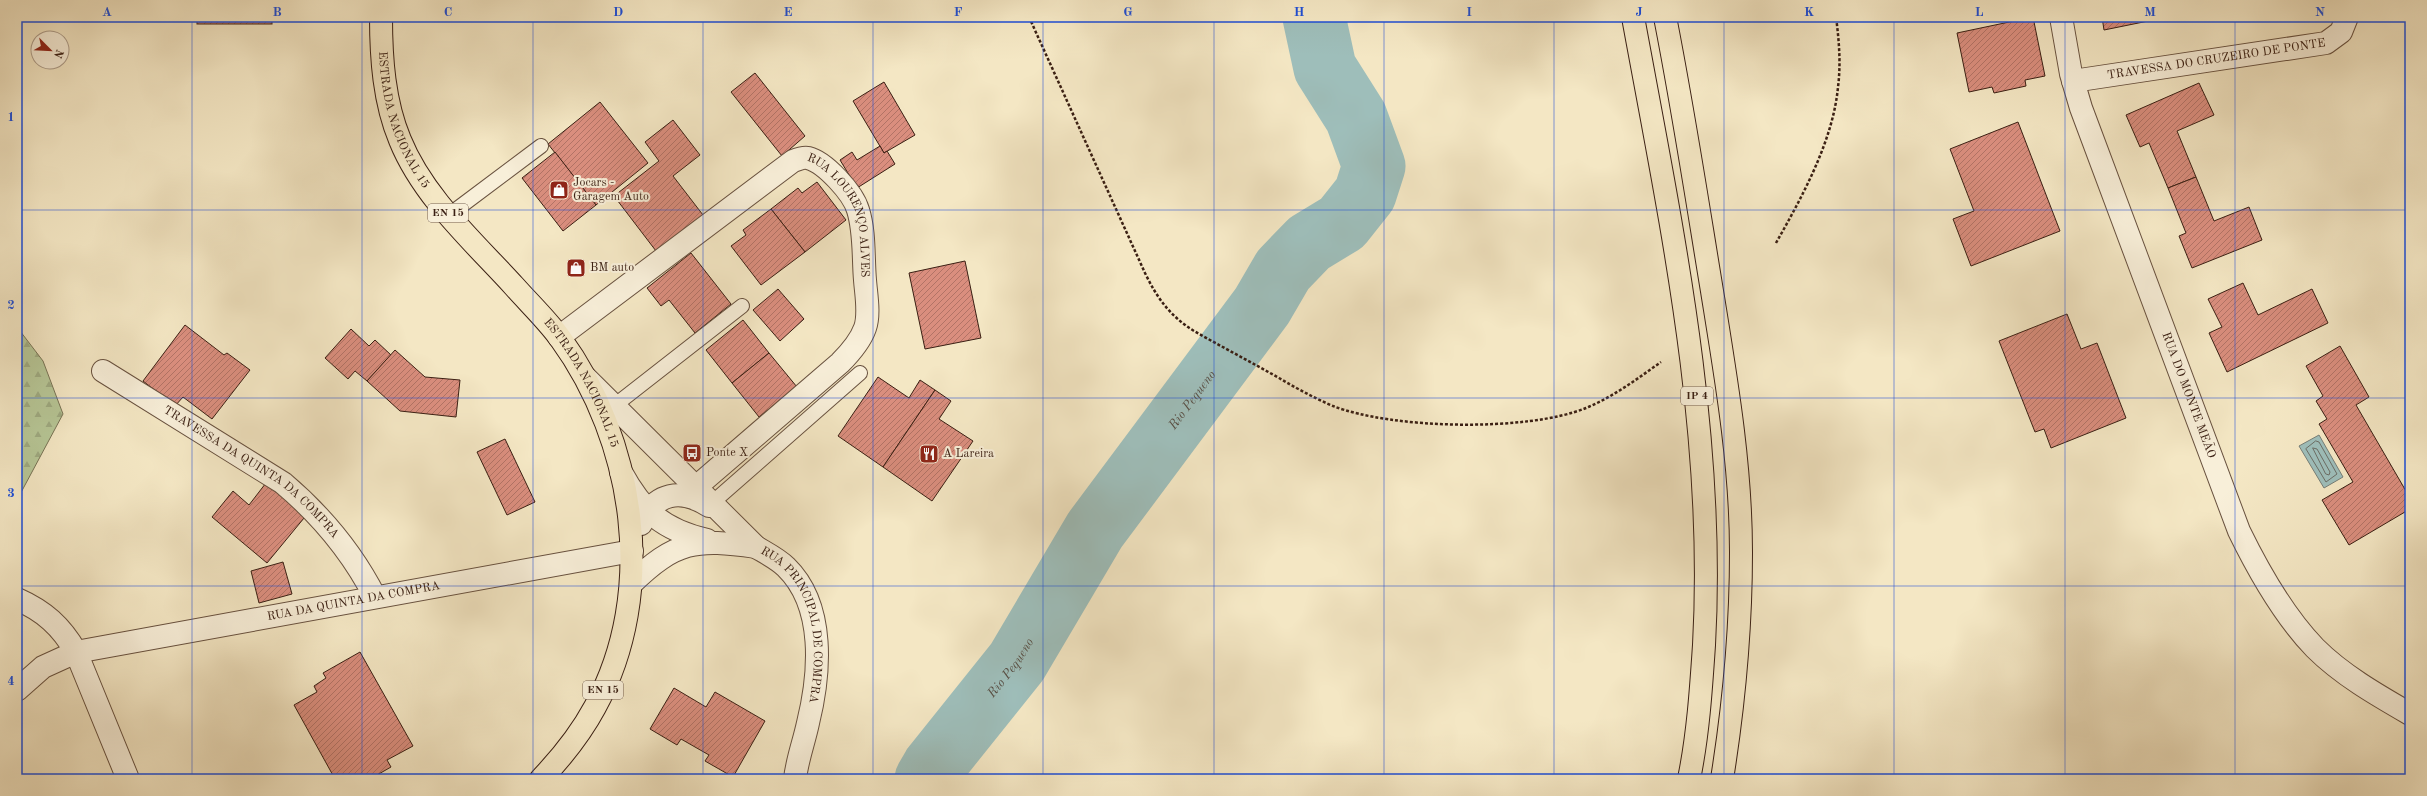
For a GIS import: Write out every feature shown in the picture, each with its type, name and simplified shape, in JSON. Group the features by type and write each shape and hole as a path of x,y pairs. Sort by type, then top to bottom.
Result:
{"main road":[{"name":"ESTRADA NACIONAL 15","path":"381,17 387,94 400,141 419,176 449,215 560,337 584,376 605,422 620,470 628,509 632,551 631,584 626,617 619,646 596,706 573,741 541,779"},
{"name":"IP 4","path":"1633,17 1693,361 1703,460 1706,608 1698,721 1689,779"},
{"name":"IP 4","path":"1665,17 1681,99 1728,395 1738,492 1741,551 1739,618 1728,741 1722,779"}],"street":[{"name":"RUA DO MONTE MEÃO","path":"2061,17 2073,81 2086,123 2228,504 2247,548 2281,604 2316,649 2360,684 2410,714"},
{"name":"TRAVESSA DO CRUZEIRO DE PONTE","path":"2073,81 2326,43 2341,32 2347,17"},
{"name":"RUA LOURENÇO ALVES","path":"560,337 793,160 806,157 817,161 829,171 850,195 858,208 861,226 866,327 857,343 840,363 696,488"},
{"name":"TRAVESSA DA QUINTA DA COMPRA","path":"103,371 283,483 310,507 336,535 361,570 375,597"},
{"path":"584,376 756,547"},
{"path":"620,470 633,494 648,511 677,531 725,543 756,547"},
{"path":"632,551 648,511 653,504 664,497 675,494 691,497 718,509"},
{"path":"631,584 670,551 684,545 725,543"},
{"name":"RUA PRINCIPAL DE COMPRA","path":"756,547 786,566 796,579 811,614 816,635 817,656 814,693 795,779"},
{"name":"RUA DA QUINTA DA COMPRA","path":"17,690 43,666 76,652 632,551"},
{"path":"17,599 46,614 67,637 76,652 128,779"}],"lane":[{"path":"449,215 541,146"},
{"path":"614,406 742,306"},
{"path":"718,509 860,373"}],"path":[{"path":"1029,17 1155,294 1168,312 1194,331 1290,384 1332,406 1384,419 1480,424 1520,422 1556,417 1600,402 1663,361"},
{"path":"1776,243 1812,172 1826,138 1835,105 1839,70 1836,17"}],"green space":[{"path":"17,327 43,361 63,414 17,500"}],"water":[{"path":"2319,435 2343,477 2324,488 2299,446"}],"building":[{"path":"197,17 272,17 272,24 197,24"},
{"path":"2033,17 2045,76 2025,80 2026,86 1994,93 1992,87 1969,92 1957,33"},
{"path":"2102,17 2168,17 2104,30"},
{"path":"755,73 805,136 782,156 731,92"},
{"path":"884,82 915,135 884,153 853,101"},
{"path":"2199,83 2214,115 2177,131 2196,177 2168,188 2149,143 2140,147 2126,115"},
{"path":"600,102 648,163 596,205 548,144"},
{"path":"673,120 700,155 673,176 703,215 656,251 614,196 659,161 645,142"},
{"path":"2018,122 2060,231 1971,266 1953,219 1974,211 1950,149"},
{"path":"880,146 884,153 887,151 895,164 857,188 840,160 852,152 857,160"},
{"path":"555,152 596,205 563,231 522,178"},
{"path":"2196,177 2214,221 2249,207 2262,240 2192,268 2179,236 2186,233 2168,188"},
{"path":"817,182 846,220 805,252 771,209 798,188 802,193"},
{"path":"771,209 805,252 761,285 731,246 746,235 743,230"},
{"path":"691,253 731,304 695,333 669,300 661,306 647,288"},
{"path":"965,261 981,338 925,349 909,273"},
{"path":"2243,283 2258,315 2312,289 2328,323 2227,372 2209,333 2222,327 2208,299"},
{"path":"778,289 804,319 780,341 753,310"},
{"path":"2067,314 2081,349 2097,343 2126,418 2051,448 2044,429 2035,432 1999,341"},
{"path":"743,320 769,353 732,383 706,350"},
{"path":"185,325 224,355 227,353 250,370 212,419 183,397 175,406 143,381"},
{"path":"351,329 369,346 375,340 391,355 367,381 355,371 348,379 325,358"},
{"path":"2340,346 2369,397 2356,405 2410,498 2410,509 2349,545 2322,500 2353,482 2319,424 2327,419 2316,401 2323,396 2306,366"},
{"path":"395,350 425,377 460,380 456,417 400,411 367,381"},
{"path":"769,353 797,387 759,417 732,383"},
{"path":"878,377 909,398 920,380 935,390 883,467 838,436"},
{"path":"935,390 951,401 939,419 973,441 932,501 883,467"},
{"path":"505,439 535,502 507,515 477,452"},
{"path":"690,445 699,456 694,460 684,449"},
{"path":"269,479 309,512 267,563 212,517 233,491 249,505"},
{"path":"283,562 292,594 259,603 251,571"},
{"path":"360,652 413,746 387,760 391,767 370,779 335,779 294,705 317,692 314,686 326,678 323,673"},
{"path":"674,688 706,707 715,692 765,721 733,777 705,761 709,755 681,739 677,745 650,729"}],"waterway":[{"name":"Rio Pequeno","path":"926,779 933,767 1017,662 1095,530 1262,306 1283,270 1309,243 1342,223 1365,194 1374,166 1356,117 1325,68 1314,17"}],"place":[{"name":"Jocars - Garagem Auto","path":"559,190"},
{"name":"BM auto","path":"576,268"},
{"name":"Ponte X","path":"692,453"},
{"name":"A Lareira","path":"929,454"}]}
